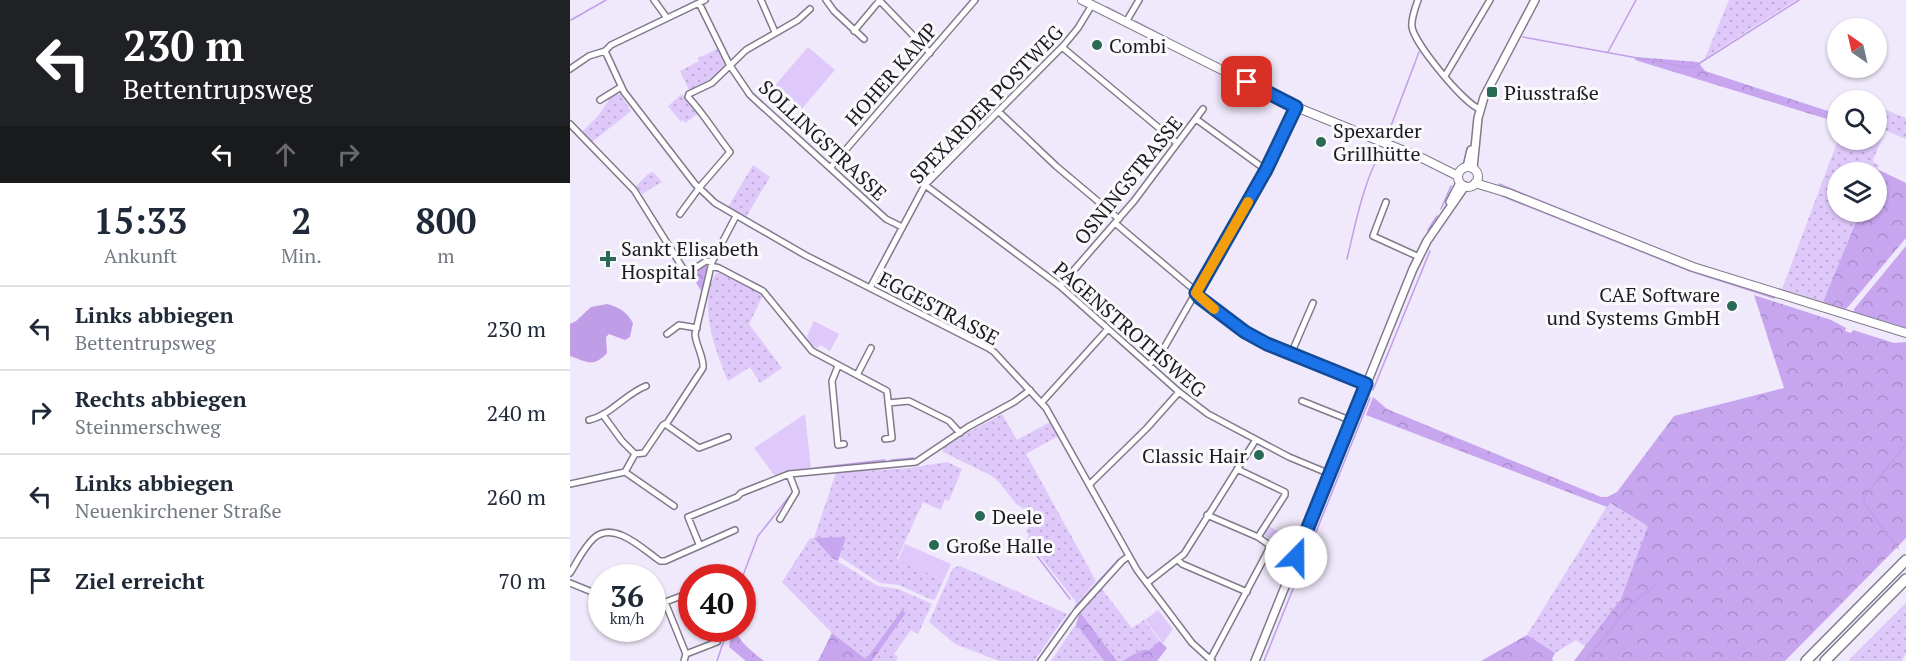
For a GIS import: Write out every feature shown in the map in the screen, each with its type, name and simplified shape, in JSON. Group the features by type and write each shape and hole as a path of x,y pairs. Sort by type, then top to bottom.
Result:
{"highway":[{"path":"1806,661 1906,560"},
{"path":"1825,661 1906,579"}],"main road":[{"path":"1082,0 1296,107 1508,193 1693,267 1906,333"},
{"path":"1464,175 1471,186 1477,180"}],"street":[{"path":"654,0 667,18"},
{"path":"760,0 775,32"},
{"path":"826,0 834,11 864,39"},
{"path":"854,31 880,0 930,53"},
{"name":"HOHER KAMP","path":"830,168 975,0"},
{"path":"1126,22 1139,0"},
{"path":"1418,0 1412,26 1414,35 1468,102 1480,109"},
{"path":"1445,76 1490,0"},
{"path":"1255,661 1419,257 1444,216 1464,175 1477,130 1480,109 1488,88 1535,0"},
{"path":"570,69 590,56 605,51 612,45 702,1"},
{"name":"SOLLINGSTRASSE","path":"702,1 729,64 757,101 886,219 902,226"},
{"name":"SPEXARDER POSTWEG","path":"870,288 924,185 1062,47 1078,28 1092,5"},
{"path":"680,214 730,152 707,122 705,114 688,97 689,94 712,83 746,50 798,20 810,9"},
{"path":"1062,47 1177,143"},
{"name":"EGGESTRASSE","path":"605,51 621,87 699,188 715,203 805,255 988,348 1042,402 1090,484 1128,556 1192,643 1211,660"},
{"path":"600,100 621,87"},
{"path":"1149,365 1164,348 1196,293 1266,170 1296,107"},
{"name":"OSNINGSTRASSE","path":"1060,286 1117,221 1203,109"},
{"path":"998,111 1200,298 1245,332 1267,344 1366,384"},
{"name":"OSNINGSTRASSE","path":"1196,118 1266,170"},
{"path":"570,124 634,190 684,270 691,271 706,261 763,291 812,351 887,391 892,438 885,439"},
{"name":"PAGENSTROTHSWEG","path":"924,185 1060,286 1179,392 1222,424 1330,474"},
{"path":"1386,202 1373,236 1419,257"},
{"path":"635,454 644,453 703,368 704,363 696,344 697,328 712,264 736,216"},
{"path":"1291,354 1312,303"},
{"path":"667,334 679,325 697,328"},
{"path":"1042,402 1108,329"},
{"path":"857,375 871,348"},
{"path":"838,366 832,381 838,445 844,444"},
{"path":"589,420 603,415 635,390 646,386"},
{"path":"699,544 688,517 789,474 916,462 1030,390"},
{"path":"1090,484 1147,429 1179,392"},
{"path":"888,403 909,401 949,422 960,433"},
{"path":"1302,401 1352,421"},
{"path":"603,415 622,441 635,454"},
{"path":"665,424 699,448 728,437"},
{"path":"1147,583 1178,560 1255,441"},
{"path":"625,472 635,454"},
{"path":"1237,469 1285,492 1258,537"},
{"path":"570,484 625,472 674,506"},
{"path":"780,519 796,492 789,474"},
{"path":"1207,515 1258,537 1268,544 1269,549 1211,660"},
{"path":"570,573 594,538 606,532 619,534 660,561 665,561 735,530"},
{"path":"1041,661 1076,612 1128,556"},
{"path":"1178,560 1182,564 1247,592"},
{"path":"570,583 588,590"},
{"path":"666,604 686,654 684,661"},
{"path":"686,654 717,642"}],"shaded area":[{"path":"1729,0 1796,0 1705,58"},
{"path":"808,47 835,70 799,112 772,89"},
{"path":"717,49 725,65 713,78 689,90 680,71 699,61 698,58"},
{"path":"617,93 631,111 592,142 582,132"},
{"path":"682,94 698,114 685,123 683,120 681,122 668,106"},
{"path":"1887,110 1906,118 1906,139 1887,131"},
{"path":"1834,150 1877,150 1874,162 1830,162"},
{"path":"753,165 770,177 746,217 728,207"},
{"path":"1827,169 1827,222 1856,222 1823,302 1782,289"},
{"path":"653,172 662,182 642,194 636,186"},
{"path":"716,273 763,295 749,324 782,368 760,383 750,367 728,381 723,369 708,313 708,298"},
{"path":"607,304 622,310 631,319 633,323 630,337 625,340 609,334 606,337 607,353 598,361 586,362 570,356 570,324 591,307"},
{"path":"814,321 839,334 830,351 821,345 815,347 808,340 807,336"},
{"path":"805,414 811,468 774,475 754,448"},
{"path":"1002,414 1017,440 1050,422 1058,436 1026,454 1096,581 1077,603 1027,540 1029,534 1026,532 1034,515 1016,504 999,482 990,475 943,452 943,448 968,431"},
{"path":"947,462 962,469 949,501 945,499 941,510 923,502 897,559 944,580 935,599 932,600 899,585 880,583 840,557 845,537 832,558 878,586 898,589 932,604 918,634 911,630 894,654 898,657 896,661 872,661 906,613 902,610 866,659 832,633 782,582 810,538 814,538 836,473 909,468"},
{"path":"1609,503 1649,526 1621,599 1586,647 1576,640 1555,653 1527,635"},
{"path":"1269,526 1281,533 1275,543 1264,535"},
{"path":"905,544 951,564 944,580 898,560"},
{"path":"960,566 1067,614 1034,661 999,661 955,644 929,622 953,568"},
{"path":"1101,588 1132,628 1144,620 1160,641 1149,650 1117,661 1080,612"},
{"path":"1906,603 1906,652 1902,661 1848,661"},
{"path":"1158,610 1173,629 1163,643 1145,620"},
{"path":"1076,624 1104,661 1051,661"}],"green space":[{"path":"1636,57 1698,62 1705,71 1827,111 1827,119 1635,60"},
{"path":"1887,174 1906,183 1906,238 1848,307 1845,309 1823,302 1856,222 1887,222"},
{"path":"1906,246 1906,328 1854,312 1854,309"},
{"path":"707,266 701,291 691,274"},
{"path":"1754,295 1831,320 1851,333 1853,330 1894,343 1906,342 1906,538 1785,661 1574,661 1621,599 1648,526 1610,503 1607,507 1366,415 1373,397 1387,409 1601,497 1607,497 1617,492 1674,416 1784,388"},
{"path":"846,537 838,561 832,558 814,538"},
{"path":"902,610 906,613 872,661 818,661 832,633 866,659"},
{"path":"1080,612 1117,661 1104,661 1076,624"},
{"path":"1527,635 1555,653 1553,661 1481,661"},
{"path":"1160,641 1167,648 1157,661 1122,661 1142,650 1149,650"},
{"path":"730,642 744,642 764,661 746,661 729,647"}],"waterway":[{"path":"571,20 606,0"},
{"path":"1608,52 1636,0"},
{"path":"1523,37 1692,68 1799,0"},
{"path":"1107,7 1122,15"},
{"path":"1135,21 1167,38"},
{"path":"1386,139 1419,52"},
{"path":"1347,259 1365,189 1382,149"},
{"path":"1499,184 1716,270"},
{"path":"1441,209 1451,186"},
{"path":"1502,196 1690,271 1774,298"},
{"path":"1428,230 1437,216"},
{"path":"1373,390 1430,251"},
{"path":"1264,661 1370,398"},
{"path":"1898,548 1864,503 1864,497 1906,444"},
{"path":"891,460 914,458"},
{"path":"815,468 885,460"},
{"path":"747,564 758,536 792,493"},
{"path":"1031,548 1070,599"},
{"path":"1075,607 1118,560"},
{"path":"1585,661 1630,605 1658,583"},
{"path":"1037,661 1070,614"},
{"path":"717,661 723,642"}],"slow traffic":[{"path":"1214,309 1196,293 1248,202"}],"place":[{"name":"Combi","path":"1097,45"},
{"name":"Piusstraße","path":"1492,92"},
{"name":"Spexarder Grillhütte","path":"1321,142"},
{"name":"Sankt Elisabeth Hospital","path":"608,259"},
{"name":"CAE Software und Systems GmbH","path":"1732,306"},
{"name":"Classic Hair","path":"1259,455"},
{"name":"Deele","path":"980,516"},
{"name":"Große Halle","path":"934,545"}],"route":[{"path":"1247,82 1296,107 1266,170 1196,293 1245,332 1267,344 1366,384 1296,557"}]}
